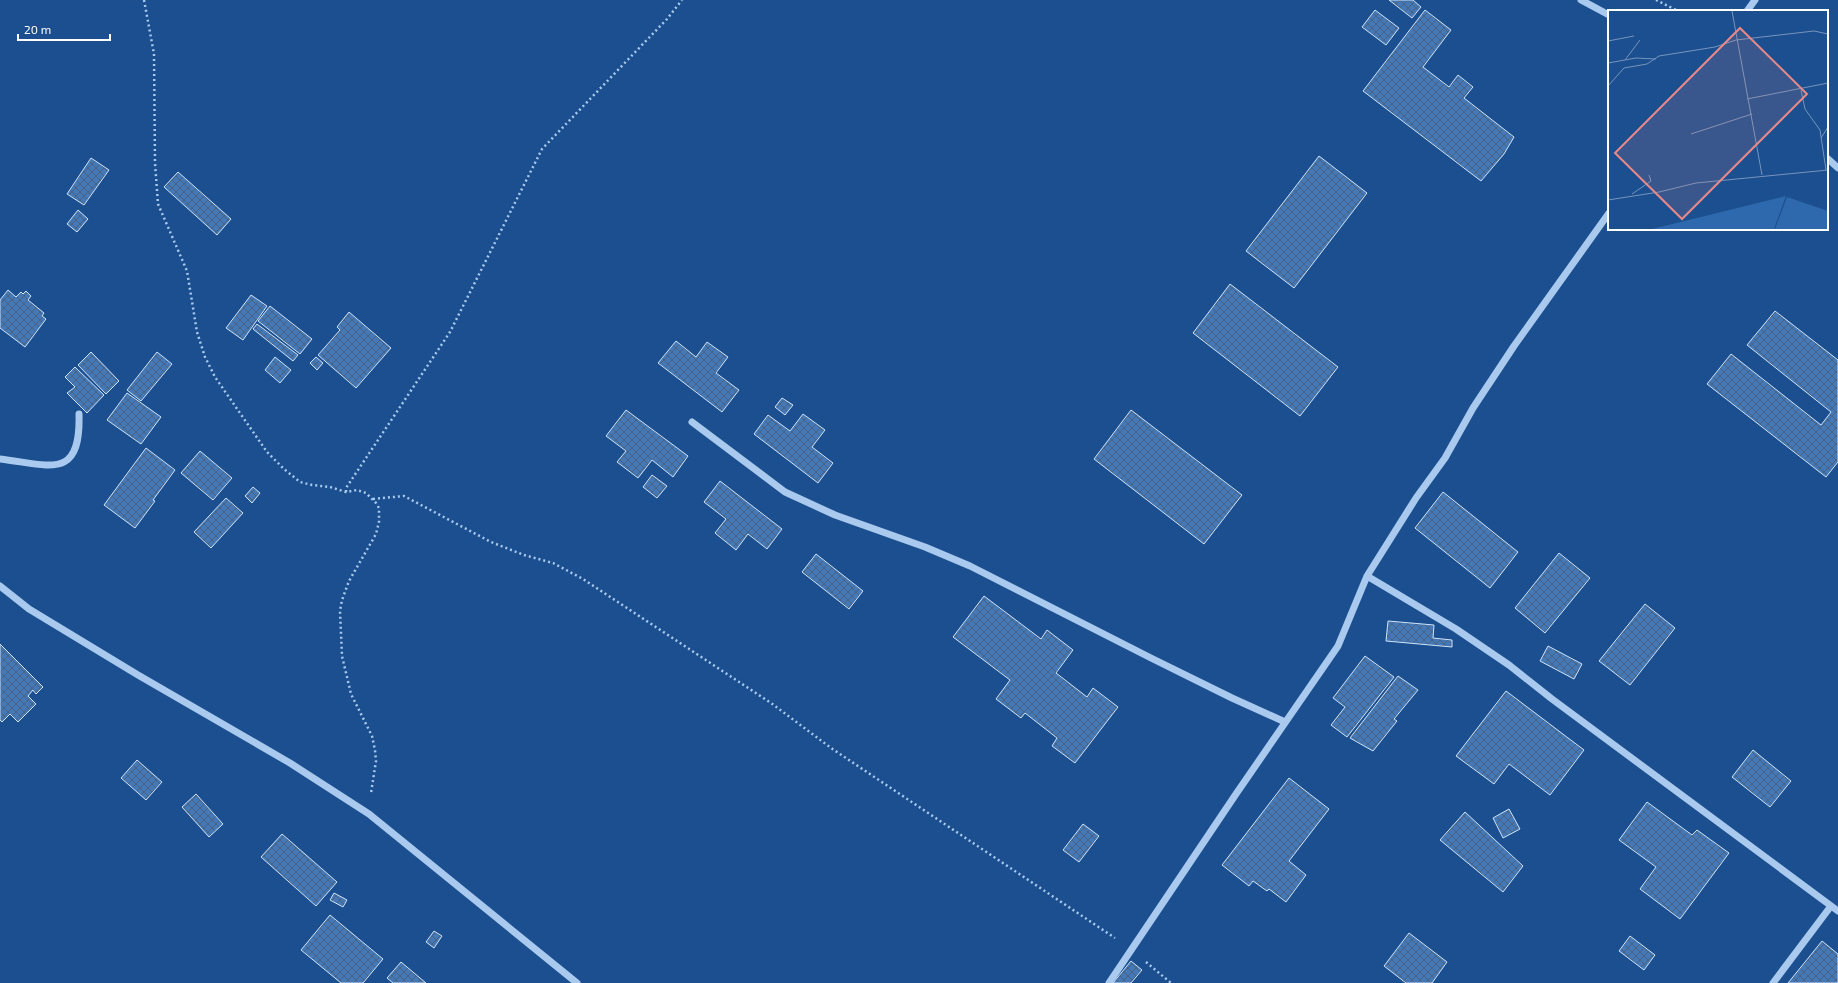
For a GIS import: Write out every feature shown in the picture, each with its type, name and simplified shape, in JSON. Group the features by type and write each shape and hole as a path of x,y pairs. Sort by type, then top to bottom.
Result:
{"street":[{"path":"1581,0 1608,14"},
{"path":"1748,10 1755,0"},
{"path":"1828,159 1838,168"},
{"path":"1109,983 1338,646 1367,576 1416,498 1445,458 1473,408 1514,346 1608,214"},
{"path":"0,460 52,466 61,464 69,459 76,447 80,433 79,414"},
{"path":"692,422 785,492 836,516 925,547 984,572 1145,655 1232,698 1285,722"},
{"path":"1367,576 1456,629 1509,665 1838,911"},
{"path":"0,586 30,609 138,675 290,762 369,814 577,983"},
{"path":"1773,983 1831,906"}],"path":[{"path":"144,0 154,54 155,163 158,204 187,271 197,332 205,357 215,378 267,452 284,469 300,482 330,487 346,492 357,490 366,493 376,503 380,513 376,534 349,581 342,600 340,611 342,656 351,694 372,736 375,750 376,761 371,788 369,814"},
{"path":"346,492 346,488 450,332 542,149 667,20 682,0"},
{"path":"1656,0 1676,10"},
{"path":"373,499 404,496 498,545 553,563 578,576 663,630 771,703 831,748 897,794 1131,950 1170,983"}],"building":[{"path":"1389,0 1413,0 1421,7 1412,18"},
{"path":"1375,10 1399,28 1386,45 1362,27"},
{"path":"1425,10 1451,30 1423,67 1449,87 1458,75 1473,87 1464,98 1514,137 1504,154 1481,181 1363,91"},
{"path":"1319,156 1367,193 1294,288 1246,251"},
{"path":"91,158 109,170 84,205 67,194"},
{"path":"178,172 231,219 217,235 164,187"},
{"path":"78,210 88,219 77,232 67,224"},
{"path":"1230,284 1338,367 1300,416 1193,333"},
{"path":"8,290 16,297 21,292 23,294 26,291 31,296 28,300 44,313 42,316 46,319 25,347 0,328 0,300"},
{"path":"251,295 267,306 243,340 226,328"},
{"path":"270,306 312,339 300,354 258,321"},
{"path":"1775,311 1838,360 1838,462 1826,477 1707,384 1731,354 1821,425 1831,412 1747,345"},
{"path":"349,312 391,348 356,388 318,355 340,330 337,327"},
{"path":"257,324 298,355 293,361 253,329"},
{"path":"676,341 696,357 707,342 728,357 716,373 739,390 722,412 658,363"},
{"path":"91,352 119,381 106,394 78,365"},
{"path":"157,352 172,364 141,401 127,390"},
{"path":"275,357 291,370 280,383 265,370"},
{"path":"316,357 323,363 317,370 310,363"},
{"path":"75,367 104,395 87,413 67,393 75,387 65,377"},
{"path":"127,393 161,417 141,444 107,420"},
{"path":"782,398 793,405 785,415 775,407"},
{"path":"626,410 688,456 673,477 652,460 638,478 617,462 626,451 606,436"},
{"path":"1131,410 1242,495 1204,544 1094,459"},
{"path":"803,414 825,430 812,447 833,463 818,483 754,434 768,415 790,431"},
{"path":"146,448 175,470 135,528 104,505"},
{"path":"200,451 232,478 213,500 181,473"},
{"path":"652,475 667,486 657,498 643,487"},
{"path":"720,481 782,529 767,549 748,534 736,550 715,533 726,519 704,502"},
{"path":"253,487 260,493 252,503 245,496"},
{"path":"1443,492 1518,552 1490,588 1415,528"},
{"path":"226,498 243,513 211,548 194,532"},
{"path":"1559,553 1590,578 1545,633 1515,608"},
{"path":"816,554 863,591 849,609 802,572"},
{"path":"984,596 1041,639 1047,630 1073,650 1056,673 1087,697 1093,688 1118,707 1075,763 1052,746 1057,738 1025,713 1021,718 996,699 1010,680 953,637"},
{"path":"1645,604 1675,628 1630,685 1599,661"},
{"path":"1388,621 1434,625 1433,638 1452,640 1452,647 1386,641"},
{"path":"0,644 43,687 36,694 33,690 28,696 36,704 18,722 10,714 2,722 0,720"},
{"path":"1548,646 1582,664 1574,679 1540,661"},
{"path":"1365,656 1394,677 1347,737 1331,725 1345,707 1333,698"},
{"path":"1398,676 1418,690 1394,719 1397,721 1373,751 1350,738"},
{"path":"1506,691 1584,750 1550,795 1509,764 1494,784 1456,756"},
{"path":"1753,750 1791,781 1770,807 1732,777"},
{"path":"137,760 162,782 146,800 121,778"},
{"path":"1289,778 1329,809 1289,861 1306,875 1286,902 1269,889 1267,891 1253,881 1249,886 1222,865"},
{"path":"196,794 223,824 209,837 182,807"},
{"path":"1647,802 1692,835 1697,830 1729,853 1680,919 1640,889 1656,867 1619,840"},
{"path":"1509,809 1520,829 1503,838 1493,818"},
{"path":"1465,812 1523,866 1503,892 1440,840"},
{"path":"1083,824 1099,836 1079,862 1063,850"},
{"path":"282,834 337,882 316,906 261,857"},
{"path":"334,893 347,900 343,907 330,900"},
{"path":"330,915 383,959 363,983 341,983 301,950"},
{"path":"434,931 442,936 434,948 426,942"},
{"path":"1409,933 1447,962 1432,983 1406,983 1384,966"},
{"path":"1630,936 1655,955 1644,970 1619,951"},
{"path":"1822,941 1838,954 1838,983 1788,983"},
{"path":"1131,961 1142,970 1131,983 1113,983"},
{"path":"401,962 426,983 393,983 387,978"}]}
